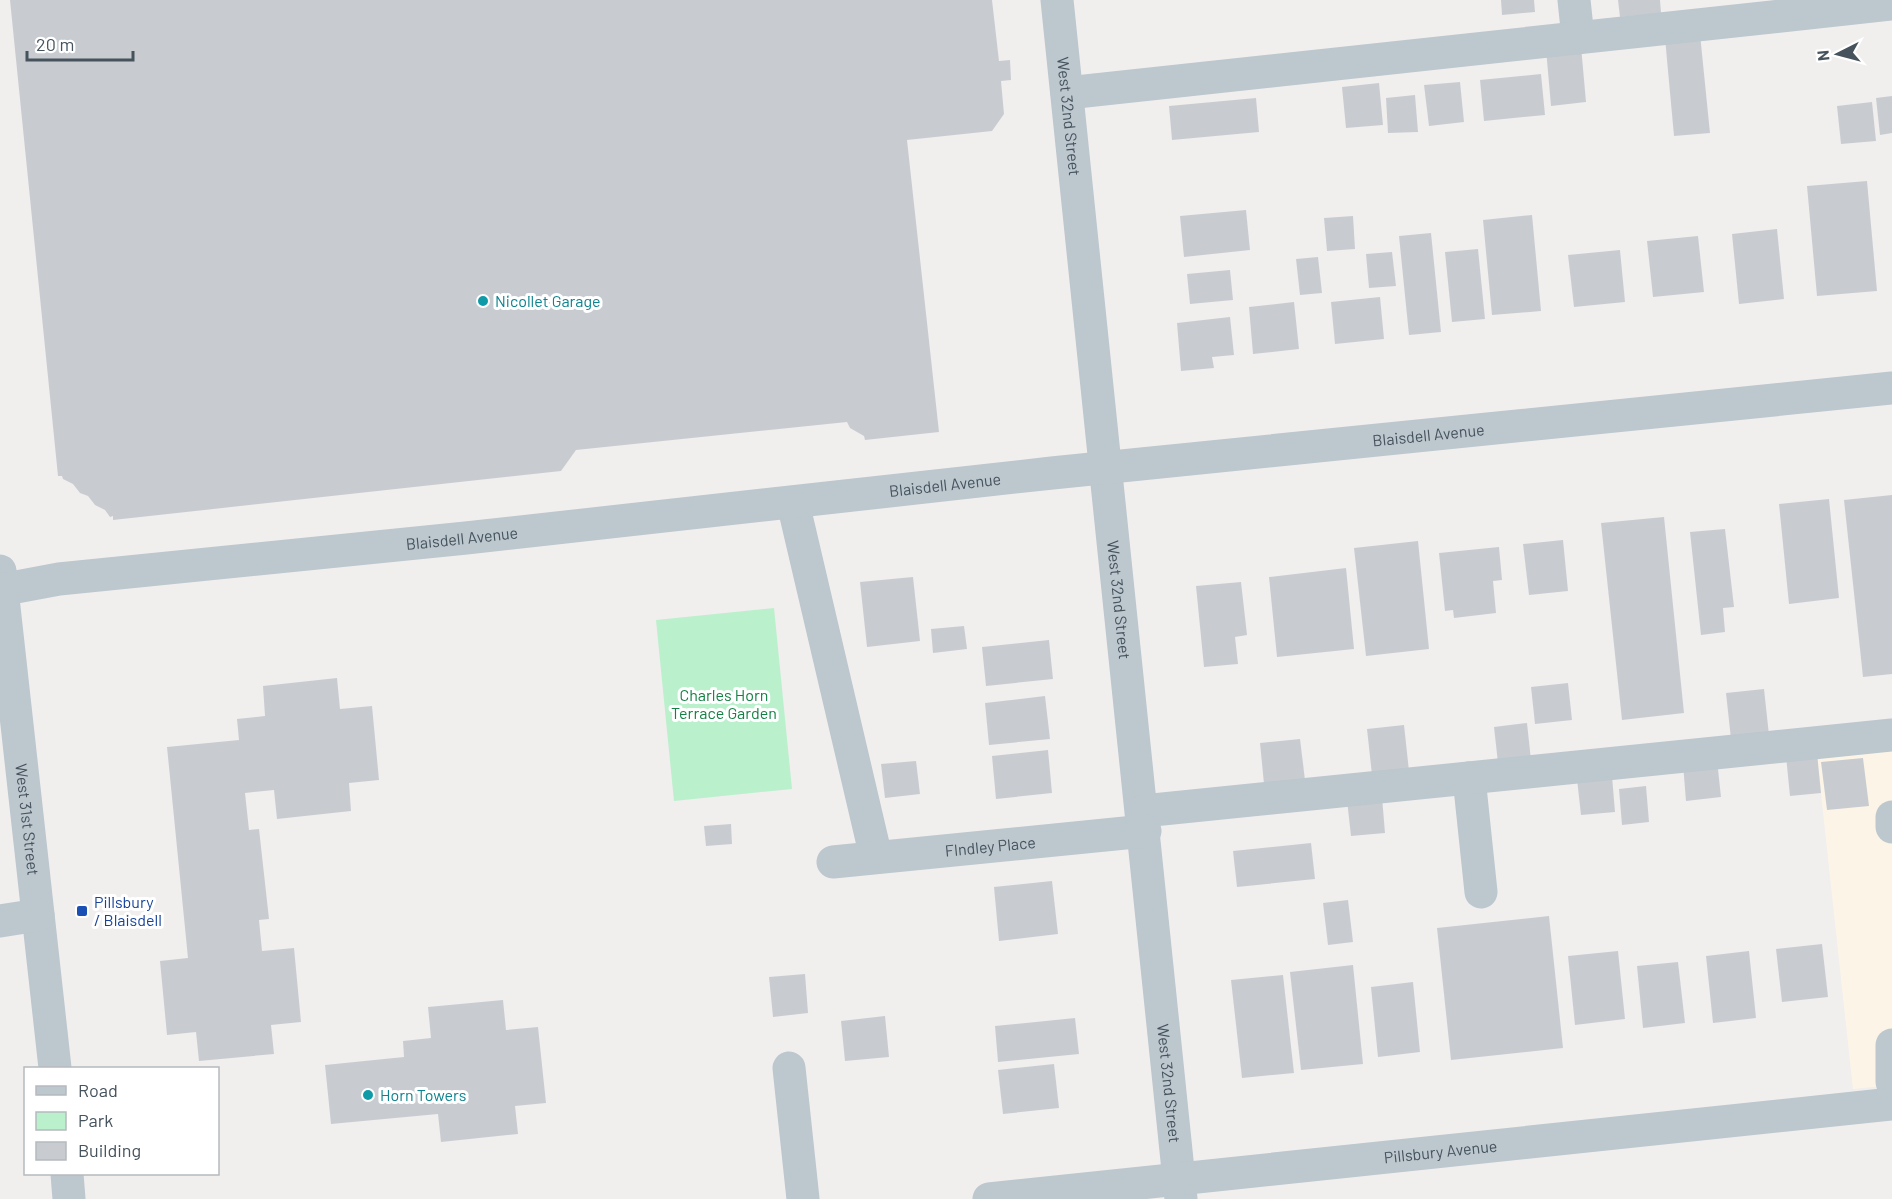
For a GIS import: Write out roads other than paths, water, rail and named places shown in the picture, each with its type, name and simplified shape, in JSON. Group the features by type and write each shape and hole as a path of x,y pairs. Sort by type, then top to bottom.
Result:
{"street":[{"name":"West 32nd Street","path":"1057,0 1144,821 1180,1189"},
{"path":"1574,0 1578,38"},
{"path":"1067,93 1578,38 1710,12 1892,4"},
{"name":"Blaisdell Avenue","path":"1,584 1892,388"},
{"path":"793,503 876,857"},
{"name":"West 31st Street","path":"1,584 55,1067"},
{"name":"FIndley Place","path":"833,862 1469,778 1892,735"},
{"path":"1469,778 1481,892"},
{"path":"1892,817 1892,827"},
{"path":"0,921 38,915"},
{"path":"1892,1045 1892,1082"},
{"path":"789,1068 803,1199"},
{"name":"Pillsbury Avenue","path":"989,1199 1180,1189 1892,1104"},
{"path":"67,1175 69,1199"}],"place":[{"name":"Nicollet Garage","path":"483,301"},
{"name":"Pillsbury / Blaisdell","path":"82,911"},
{"name":"Horn Towers","path":"368,1095"}],"park label":[{"name":"Charles Horn Terrace Garden","path":"724,704"}]}
